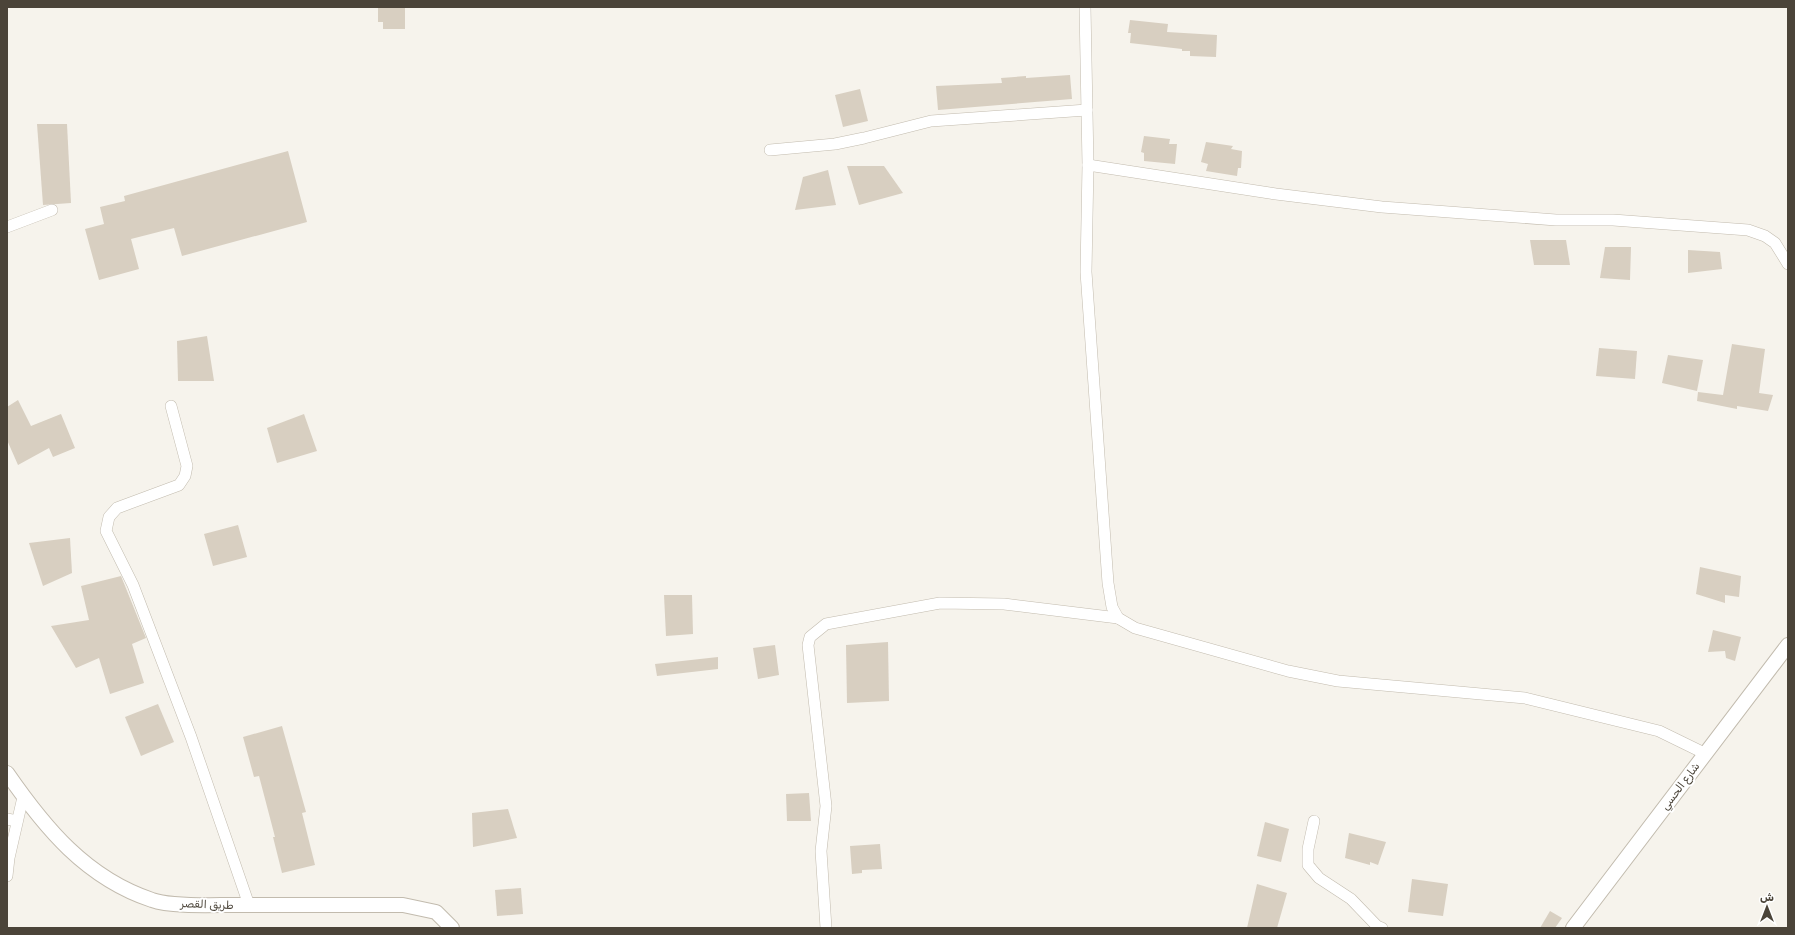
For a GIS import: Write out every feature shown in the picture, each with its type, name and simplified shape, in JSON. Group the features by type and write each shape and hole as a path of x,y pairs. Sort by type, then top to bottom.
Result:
{"street":[{"path":"1085,7 1088,165 1086,280 1108,576 1112,607 1118,618"},
{"path":"770,150 835,144 931,121 1087,110"},
{"path":"1088,165 1276,194 1382,207 1556,220 1613,220 1748,230 1765,236 1776,243 1788,264"},
{"path":"7,227 52,210"},
{"path":"171,406 187,466 185,476 179,485 117,508 108,517 106,531 139,599 191,737 249,905"},
{"path":"826,928 821,851 826,806 808,645 810,637 826,624 940,603 1004,604 1118,618 1135,628 1288,672 1352,683 1525,698 1659,732 1704,753"},
{"name":"شارع الحسي","path":"1573,928 1704,753 1788,645"},
{"name":"طريق القصر","path":"7,773 60,843 108,881 153,901 193,905 403,905 436,912 452,928"},
{"path":"7,876 12,820 23,796"},
{"path":"1314,821 1308,849 1308,865 1319,878 1351,899 1377,926 1382,928"}],"building":[{"path":"378,7 405,7 405,29 383,29 383,22 378,22"},
{"path":"1130,20 1168,24 1167,32 1217,35 1216,57 1190,56 1190,51 1182,51 1182,49 1130,43 1131,33 1128,33"},
{"path":"1070,75 1072,99 938,110 936,86 1002,83 1001,78"},
{"path":"860,89 868,121 843,127 835,95"},
{"path":"37,124 67,124 71,203 43,205"},
{"path":"1144,136 1170,139 1169,144 1177,144 1175,164 1144,161 1144,153 1141,152"},
{"path":"1206,142 1233,146 1231,149 1242,151 1241,168 1238,168 1237,176 1206,171 1208,164 1201,162"},
{"path":"288,151 307,222 182,256 174,228 131,239 139,269 99,280 85,229 104,224 100,207 125,201 124,196"},
{"path":"847,166 884,166 903,193 859,205"},
{"path":"828,170 836,205 795,210 803,177"},
{"path":"1530,240 1566,240 1570,265 1534,265"},
{"path":"1605,247 1631,247 1630,280 1600,278"},
{"path":"1688,250 1720,252 1722,269 1688,273"},
{"path":"207,336 214,381 178,381 177,341"},
{"path":"1732,344 1765,349 1759,393 1773,395 1768,411 1737,406 1737,409 1697,401 1698,392 1723,395"},
{"path":"1599,348 1637,351 1635,379 1596,376"},
{"path":"1668,355 1703,360 1697,391 1662,383"},
{"path":"18,400 31,426 61,414 75,448 53,457 49,448 18,465 7,440 7,407"},
{"path":"304,414 317,451 277,463 267,428"},
{"path":"238,525 247,557 213,566 204,534"},
{"path":"70,538 72,573 43,586 29,543"},
{"path":"1700,567 1741,576 1739,597 1725,595 1725,603 1696,594"},
{"path":"121,576 146,638 132,644 144,683 110,694 99,658 76,668 51,626 89,620 81,586"},
{"path":"664,595 692,595 693,634 666,636"},
{"path":"1713,630 1741,637 1735,661 1726,658 1725,651 1708,652"},
{"path":"888,642 889,701 847,703 846,645"},
{"path":"775,645 779,675 758,679 753,648"},
{"path":"718,657 718,669 657,676 655,664"},
{"path":"158,704 174,742 141,756 125,717"},
{"path":"282,726 306,812 302,813 315,865 282,873 273,837 275,837 259,776 254,777 243,737"},
{"path":"809,793 811,821 787,821 786,794"},
{"path":"508,809 517,838 473,847 472,813"},
{"path":"1265,822 1289,829 1281,862 1257,856"},
{"path":"1349,833 1386,842 1378,865 1370,862 1370,865 1345,858"},
{"path":"880,844 882,869 862,870 862,873 852,874 850,846"},
{"path":"1412,879 1448,884 1443,916 1408,912"},
{"path":"1257,884 1287,893 1277,928 1247,928"},
{"path":"521,888 523,914 497,916 495,890"},
{"path":"1550,911 1562,918 1555,928 1540,928"}]}
